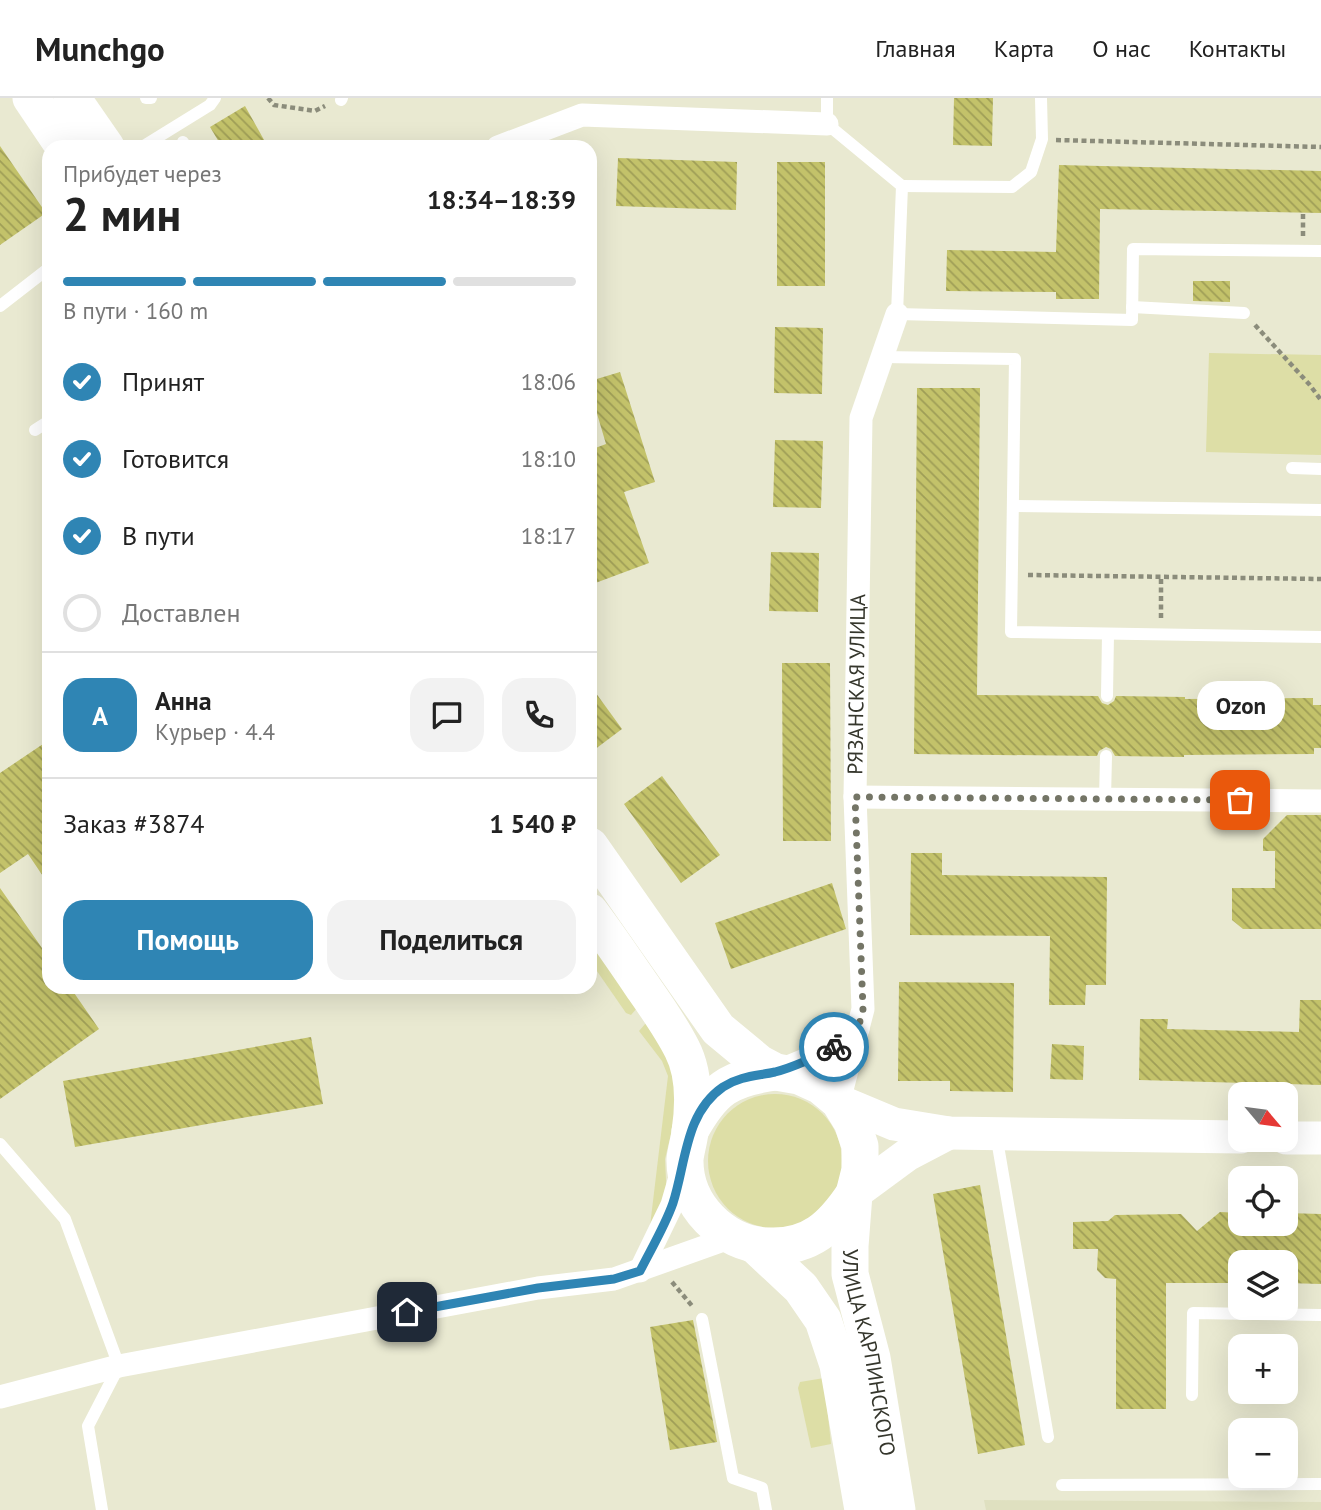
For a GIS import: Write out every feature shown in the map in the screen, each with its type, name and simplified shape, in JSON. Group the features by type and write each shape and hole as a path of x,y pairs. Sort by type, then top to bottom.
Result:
{"main road":[{"path":"31,98 59,140"},
{"path":"72,98 101,140"},
{"name":"УЛИЦА КАРПИНСКОГО","path":"597,856 718,1029 759,1063 776,1072"},
{"name":"УЛИЦА КАРПИНСКОГО","path":"597,924 659,1010 683,1051 693,1092 688,1182 698,1204 713,1223 743,1241 801,1288 823,1320 838,1365 863,1510"},
{"name":"УЛИЦА КАРПИНСКОГО","path":"688,1145 703,1107 723,1087 749,1075 776,1072 799,1076 821,1086 839,1101 852,1122 860,1146 860,1170 854,1194 850,1274 872,1358 897,1510"},
{"name":"УЛИЦА КАРПИНСКОГО","path":"743,1241 785,1247 813,1237 837,1219 854,1194"}],"street":[{"path":"516,140 582,115 827,124"},
{"name":"РЯЗАНСКАЯ УЛИЦА","path":"839,1101 863,1009 855,797 861,418 897,314"},
{"path":"855,797 1321,801"},
{"path":"776,1072 831,1049 858,1029"},
{"path":"839,1101 894,1124 949,1133 1228,1137"},
{"path":"854,1194 907,1155 949,1133"},
{"path":"1298,1138 1321,1138"},
{"path":"640,1271 672,1205 688,1145"},
{"path":"0,1397 119,1366 538,1288 614,1279 743,1241"}],"lane":[{"path":"154,140 211,105 215,98"},
{"path":"827,98 827,124 902,186 1013,187 1031,172 1042,139 1041,98"},
{"path":"902,186 897,314 1132,320 1133,250 1321,251"},
{"path":"0,306 42,273"},
{"path":"1132,307 1244,313"},
{"path":"882,358 1016,359 1011,632 1321,637"},
{"path":"36,430 42,426"},
{"path":"1292,468 1321,469"},
{"path":"1013,506 1321,510"},
{"path":"1107,696 1108,634"},
{"path":"1105,799 1106,756"},
{"path":"996,1134 1048,1437"},
{"path":"0,1144 65,1220 119,1366 88,1426 103,1510"},
{"path":"1192,1395 1193,1313 1321,1315"},
{"path":"702,1319 733,1478 762,1488 766,1510"},
{"path":"1062,1485 1321,1484"}],"path":[{"path":"268,98 274,105 315,111 341,99"},
{"path":"1042,139 1321,147"},
{"path":"1244,313 1321,400"},
{"path":"1012,575 1321,579"},
{"path":"1160,635 1161,577"},
{"path":"672,1282 702,1319"}],"shaded area":[{"path":"984,1500 1321,1502 1321,1510 986,1510"}],"green space":[{"path":"1209,353 1321,355 1321,455 1206,452"},
{"path":"597,952 637,1008 631,1015 626,1013 597,971"},
{"path":"646,1023 676,1071 676,1113 665,1159 667,1201 650,1226 668,1076 662,1061 639,1031"},
{"path":"775,1094 801,1099 823,1113 837,1135 842,1161 837,1187 823,1209 801,1223 775,1228 749,1223 727,1209 713,1187 708,1161 713,1135 727,1113 749,1099"},
{"path":"824,1378 831,1444 811,1448 798,1388 800,1382"}],"building":[{"path":"954,98 993,98 992,146 953,145"},
{"path":"245,106 264,140 218,140 210,127"},
{"path":"0,146 42,207 42,216 0,245"},
{"path":"618,158 737,162 736,210 616,206"},
{"path":"777,162 825,162 825,286 777,286"},
{"path":"1059,165 1321,171 1321,213 1100,209 1099,299 1056,299 1056,292 946,291 947,250 1056,252"},
{"path":"1193,281 1230,281 1230,302 1193,301"},
{"path":"775,327 823,328 822,394 774,393"},
{"path":"620,372 655,482 624,492 649,563 597,582 597,447 606,444 597,414 597,379"},
{"path":"917,388 980,388 977,695 1098,696 1102,703 1108,705 1116,696 1185,699 1313,698 1313,705 1321,705 1321,748 1314,748 1314,754 1184,757 1115,756 1111,749 1106,747 1099,751 1097,756 914,754"},
{"path":"775,440 823,441 821,508 773,507"},
{"path":"771,552 819,553 818,612 769,611"},
{"path":"782,663 830,663 831,841 783,841"},
{"path":"597,695 622,729 597,748"},
{"path":"42,745 42,875 28,854 0,873 0,773"},
{"path":"662,776 720,855 681,883 624,804"},
{"path":"1287,815 1321,815 1321,929 1243,929 1232,920 1232,888 1275,888 1275,851 1263,851 1263,839"},
{"path":"911,853 942,853 942,875 1107,877 1106,985 1086,985 1085,1005 1049,1005 1050,936 910,935"},
{"path":"832,883 846,929 731,969 715,923"},
{"path":"0,888 42,948 42,994 75,994 99,1029 0,1099"},
{"path":"899,982 1014,983 1013,1092 950,1091 950,1081 898,1081"},
{"path":"1300,1000 1321,1000 1321,1085 1298,1084 1298,1082 1139,1080 1140,1019 1168,1019 1167,1029 1299,1032"},
{"path":"311,1037 323,1104 75,1147 63,1081"},
{"path":"1052,1044 1084,1046 1083,1080 1050,1079"},
{"path":"980,1185 1025,1445 978,1454 933,1194"},
{"path":"1220,1212 1228,1212 1228,1236 1298,1236 1298,1213 1321,1214 1321,1284 1298,1283 1298,1250 1228,1250 1228,1283 1166,1283 1166,1409 1116,1409 1116,1279 1105,1278 1097,1270 1098,1249 1073,1249 1073,1222 1108,1221 1115,1215 1181,1214 1197,1231"},
{"path":"693,1320 717,1442 670,1450 650,1327"}],"way so far":[{"path":"834,1047 858,1029 863,1009 855,797 1240,800"}],"place":[{"name":"Ozon","path":"1240,800"}],"route":[{"path":"407,1312 538,1288 614,1279 640,1271 672,1205 690,1131 703,1107 723,1087 749,1075 776,1072 834,1047"}]}
